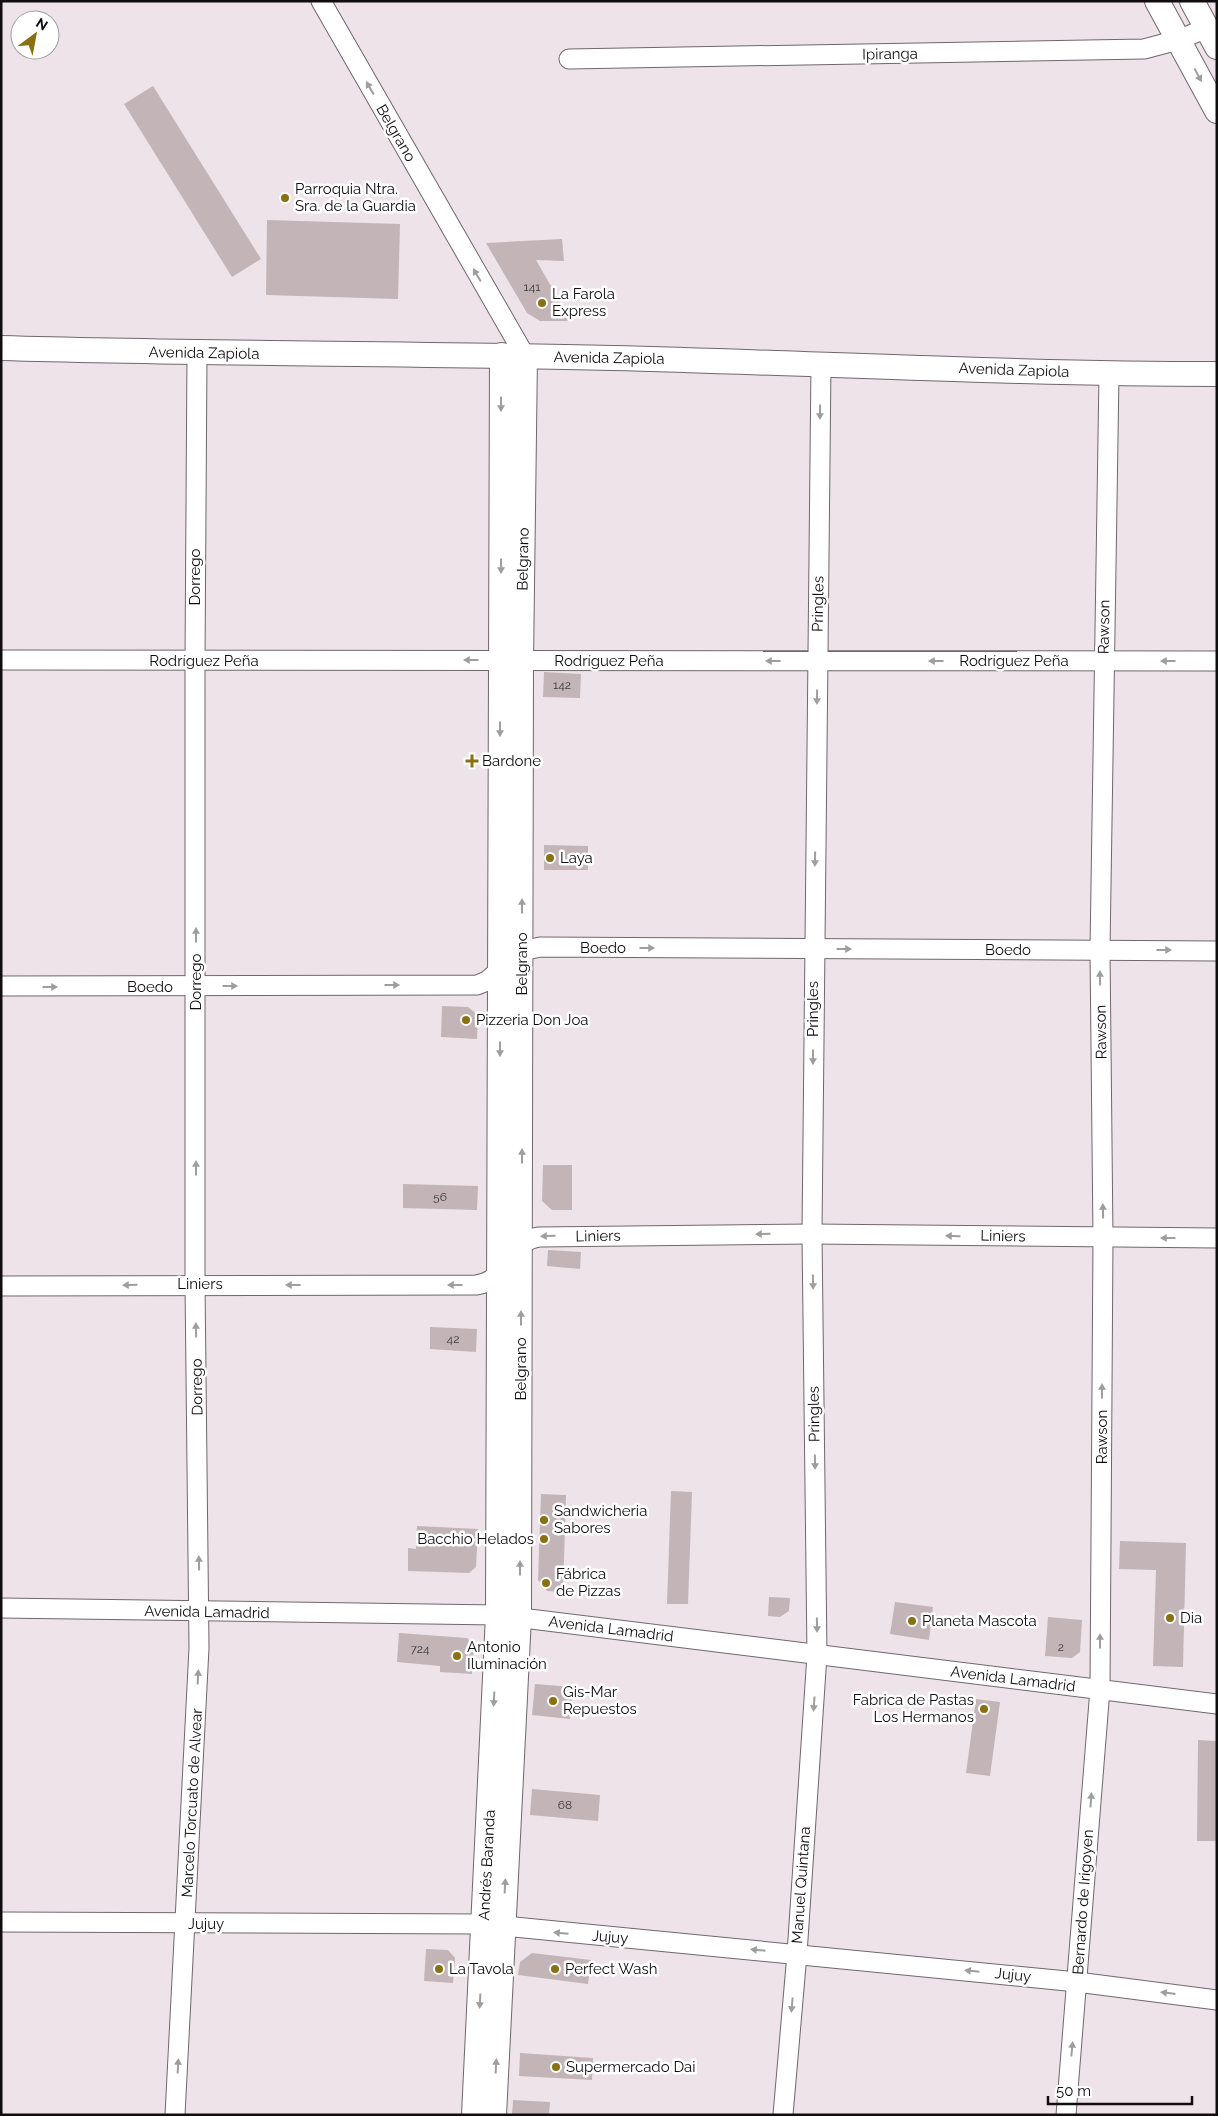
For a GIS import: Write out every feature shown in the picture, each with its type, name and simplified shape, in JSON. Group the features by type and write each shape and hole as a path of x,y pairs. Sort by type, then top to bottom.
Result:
{"main road":[{"path":"1158,1 1217,111"},
{"path":"1192,1 1212,37"},
{"name":"Avenida Zapiola","path":"1,348 197,353 513,355 821,363 1109,374 1217,374"},
{"name":"Belgrano","path":"509,1616 500,1273 500,969 511,661 513,355"},
{"name":"Belgrano","path":"509,1616 522,1244 522,951 511,661"},
{"name":"Andrés Baranda","path":"474,2115 493,1926 509,1616"},
{"name":"Andrés Baranda","path":"493,1926 494,2115"}],"street":[{"name":"Belgrano","path":"321,1 501,317 513,355"},
{"name":"Ipiranga","path":"569,59 1144,50 1178,40 1212,37"},
{"name":"Dorrego","path":"197,353 195,1284 199,1612"},
{"name":"Pringles","path":"817,1655 812,1234 821,363"},
{"name":"Rawson","path":"1100,1689 1103,1238 1100,950 1103,661 1109,374"},
{"name":"Rodríguez Peña","path":"1,660 1217,661"},
{"name":"Boedo","path":"1,986 477,985 487,981 522,951 540,947 1217,951"},
{"name":"Liniers","path":"1,1286 489,1284 522,1244 531,1238 539,1236 812,1234 1217,1238"},
{"name":"Avenida Lamadrid","path":"1,1608 509,1616 1217,1704"},
{"name":"Marcelo Torcuato de Alvear","path":"175,2115 186,1924 199,1612"},
{"name":"Manuel Quintana","path":"783,2115 797,1954 817,1655"},
{"name":"Bernardo de Irigoyen","path":"1066,2115 1100,1689"},
{"name":"Jujuy","path":"1,1922 493,1926 1077,1982 1217,2000"}],"building":[{"path":"153,86 261,259 232,277 124,104"},
{"path":"267,220 400,224 398,299 266,295"},
{"path":"562,239 564,261 536,260 571,321 540,321 527,313 486,243"},
{"path":"544,672 581,674 580,698 543,697"},
{"path":"544,845 588,846 588,870 544,870"},
{"path":"442,1006 468,1007 478,1015 477,1039 441,1037"},
{"path":"543,1165 572,1165 572,1210 552,1210 542,1201"},
{"path":"403,1184 478,1186 477,1210 403,1208"},
{"path":"548,1250 581,1252 580,1269 547,1266"},
{"path":"430,1327 477,1329 476,1352 430,1349"},
{"path":"671,1491 692,1492 688,1604 667,1604"},
{"path":"541,1494 566,1495 563,1592 547,1591 538,1580"},
{"path":"417,1526 478,1529 476,1567 469,1573 408,1571 408,1548 416,1549"},
{"name":"Dia","path":"1120,1541 1186,1543 1183,1667 1153,1666 1156,1570 1119,1569"},
{"path":"769,1597 790,1598 789,1611 780,1617 768,1616"},
{"name":"Planeta Mascota","path":"895,1602 933,1607 929,1640 890,1634"},
{"path":"1048,1617 1082,1620 1080,1652 1072,1658 1045,1656"},
{"path":"399,1633 467,1638 474,1645 472,1674 440,1672 440,1666 397,1662"},
{"name":"Gis-Mar Repuestos","path":"535,1684 573,1687 570,1719 532,1715"},
{"path":"976,1699 1000,1702 990,1776 966,1773"},
{"path":"1198,1740 1217,1741 1217,1841 1197,1841"},
{"path":"532,1789 600,1795 598,1821 530,1815"},
{"name":"La Tavola","path":"426,1949 448,1950 455,1958 453,1983 424,1981"},
{"name":"Perfect Wash","path":"532,1953 591,1960 588,1984 518,1975 520,1962"},
{"name":"Supermercado Dai","path":"520,2053 593,2058 592,2080 519,2076"},
{"path":"513,2100 550,2102 549,2115 512,2115"}],"place":[{"name":"Parroquia Ntra. Sra. de la Guardia","path":"285,198"},
{"name":"La Farola Express","path":"542,303"},
{"name":"Bardone","path":"472,761"},
{"name":"Laya","path":"550,858"},
{"name":"Pizzeria Don Joa","path":"466,1020"},
{"name":"Sandwicheria Sabores","path":"544,1520"},
{"name":"Bacchio Helados","path":"544,1539"},
{"name":"Fábrica de Pizzas","path":"546,1583"},
{"name":"Dia","path":"1170,1618"},
{"name":"Planeta Mascota","path":"912,1621"},
{"name":"Antonio Iluminación","path":"457,1656"},
{"name":"Gis-Mar Repuestos","path":"553,1701"},
{"name":"Fabrica de Pastas Los Hermanos","path":"984,1709"},
{"name":"La Tavola","path":"439,1969"},
{"name":"Perfect Wash","path":"555,1969"},
{"name":"Supermercado Dai","path":"556,2067"}]}
